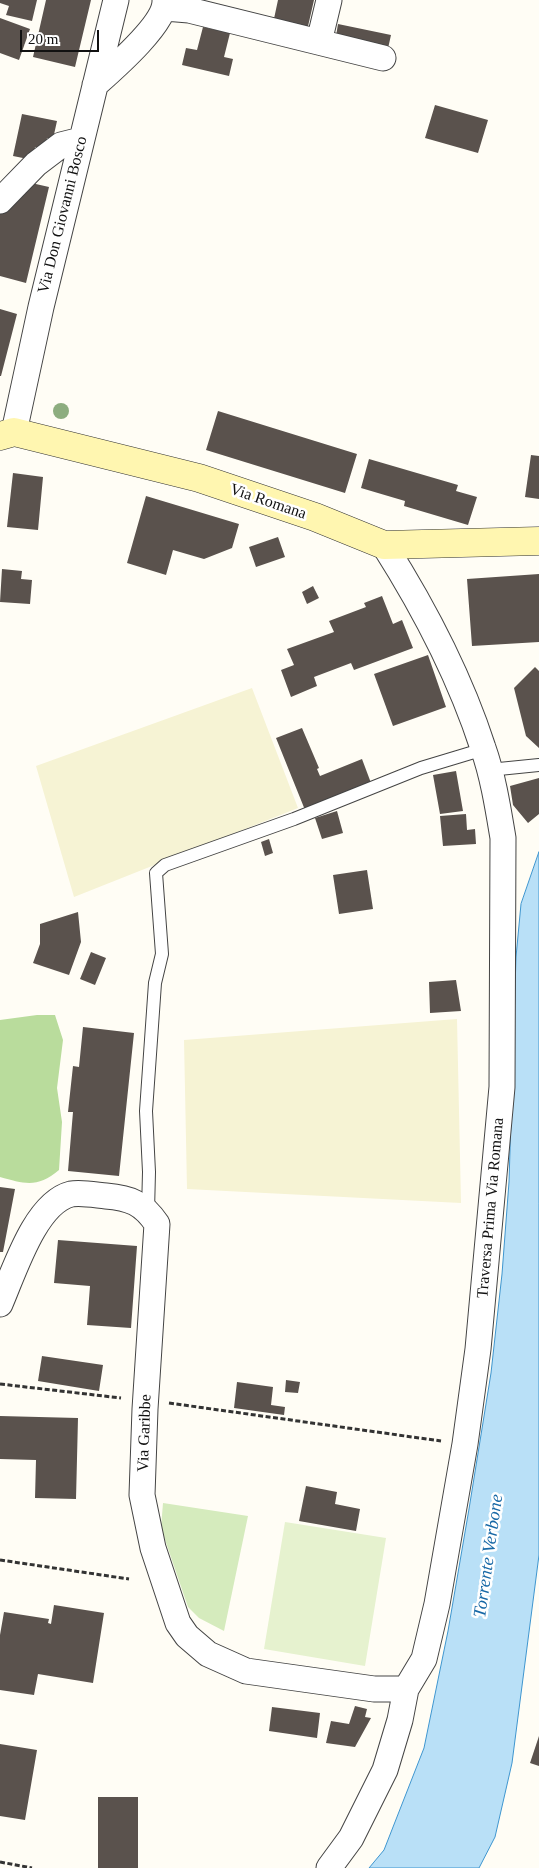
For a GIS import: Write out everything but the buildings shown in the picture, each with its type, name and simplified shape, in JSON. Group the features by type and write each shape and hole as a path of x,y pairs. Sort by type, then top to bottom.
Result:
{"street":[{"name":"Via Don Giovanni Bosco","path":"7,434 41,307 116,0"},
{"path":"320,42 329,0"},
{"path":"95,85 141,40 165,4 382,58"},
{"path":"0,201 36,164 61,145 81,140"},
{"name":"Via Romana","path":"7,434 199,478 315,517 384,545 539,541"},
{"name":"Traversa Prima Via Romana","path":"329,1868 351,1838 384,1770 400,1720 406,1688 424,1659 437,1604 478,1348 502,1087 503,838 487,760 461,689 407,581 384,545"},
{"path":"0,1304 39,1218 53,1202 72,1194 127,1198 148,1211"},
{"name":"Via Garibbe","path":"148,1211 157,1224 142,1495 153,1548 178,1623 188,1636 208,1654 246,1671 374,1689 406,1688"}],"lane":[{"path":"148,1211 149,1172 146,1111 155,982 162,954 156,873 165,864 294,819 421,768 487,760 539,765"}],"path":[{"path":"0,1384 146,1400 464,1444"},
{"path":"0,1560 129,1579"},
{"path":"0,1862 32,1868"}],"shaded area":[{"path":"252,688 298,808 74,897 36,766"},
{"path":"457,1019 461,1203 187,1189 184,1040"}],"green space":[{"path":"37,1015 55,1015 63,1040 57,1088 62,1122 59,1170 44,1180 24,1183 0,1177 0,1020"},
{"path":"163,1503 248,1516 224,1631 199,1618 188,1607 161,1528"},
{"path":"285,1522 386,1538 365,1666 264,1649"}],"water":[{"name":"Torrente Verbone","path":"539,852 539,1555 512,1763 495,1837 479,1868 369,1868 384,1850 424,1748 448,1631 469,1509 491,1373 502,1274 509,1182 516,957 521,904"}]}
